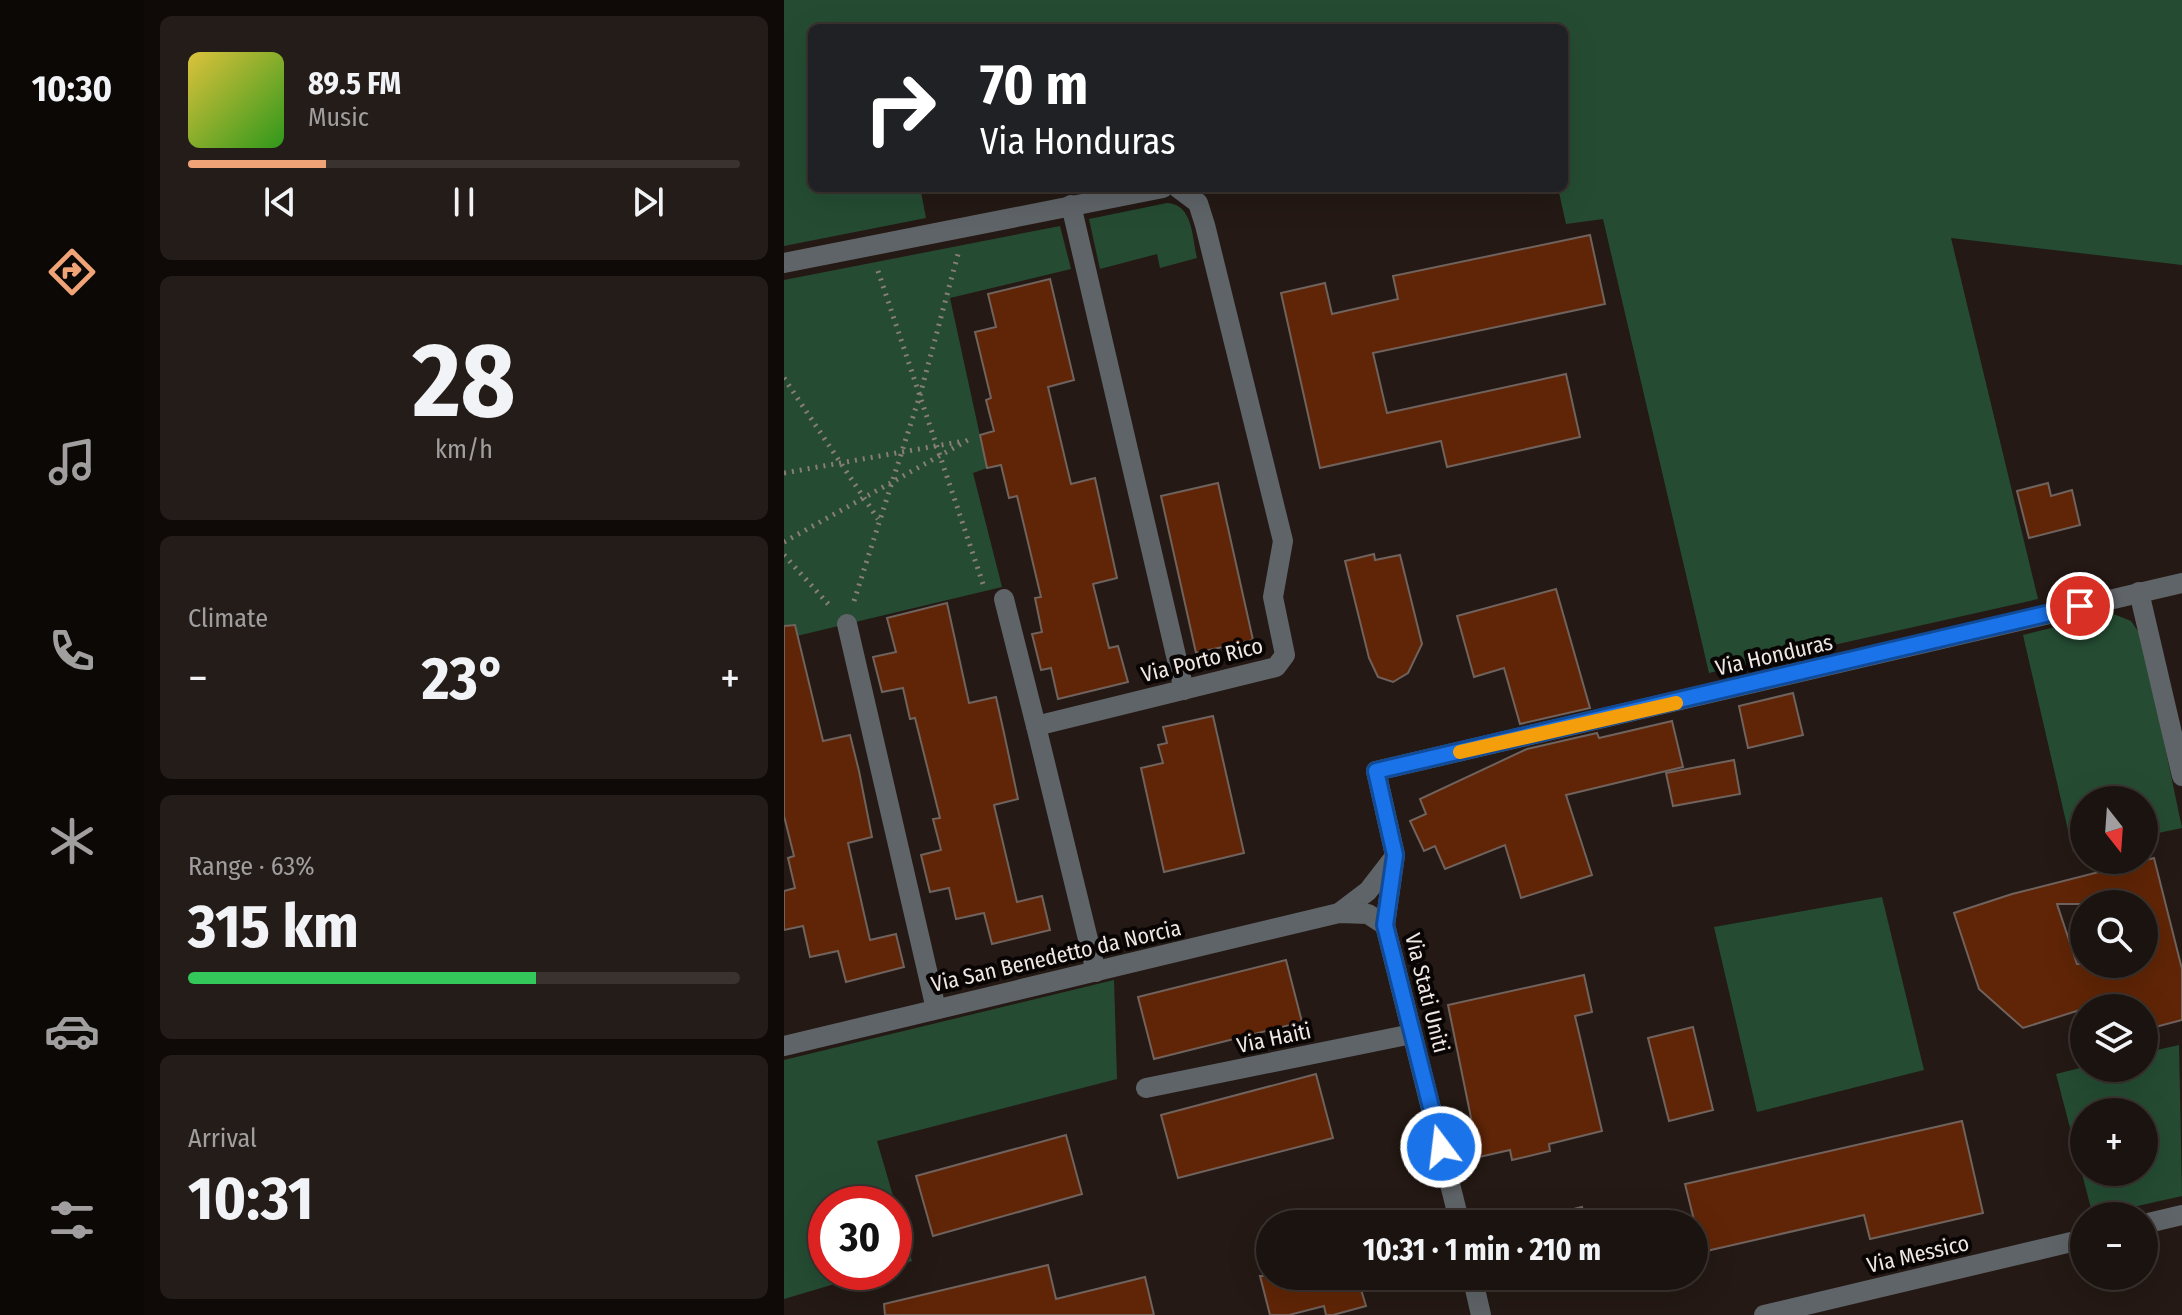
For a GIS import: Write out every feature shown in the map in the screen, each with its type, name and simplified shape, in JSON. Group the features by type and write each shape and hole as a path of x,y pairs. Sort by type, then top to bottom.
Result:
{"street":[{"path":"784,263 1141,192"},
{"name":"Via Porto Rico","path":"1036,726 1276,667 1285,655 1273,597 1283,541 1205,225 1198,203 1183,192"},
{"path":"1071,205 1184,690"},
{"name":"Via Honduras","path":"1376,771 2182,583"},
{"path":"2139,592 2182,776"},
{"path":"995,596 1036,726 1096,972"},
{"path":"847,624 936,1009"},
{"name":"Via Stati Uniti","path":"1376,771 1395,855 1385,925 1456,1210"},
{"path":"1339,913 1368,891 1395,855"},
{"path":"1339,913 1368,914 1385,925"},
{"name":"Via San Benedetto da Norcia","path":"785,1041 936,1009 1339,913"},
{"name":"Via Haiti","path":"1146,1088 1412,1034"},
{"path":"2158,1221 2182,1215"},
{"name":"Via Messico","path":"1764,1315 2070,1242"},
{"path":"1475,1290 1481,1315"}],"path":[{"path":"847,624 920,395 960,246"},
{"path":"875,262 936,445 995,596"},
{"path":"784,378 878,520"},
{"path":"784,473 968,440 784,542"},
{"path":"784,555 847,624"}],"green space":[{"path":"784,0 2182,0 2182,265 1951,238 2038,599 1709,673 1603,219 1566,224 1559,192 1568,192 1568,24 808,24 808,192 921,192 926,218 784,246"},
{"path":"1167,203 1176,205 1187,215 1197,258 1160,268 1157,254 1100,269 1089,219"},
{"path":"1060,226 1071,269 950,298 987,468 973,473 1002,587 784,639 784,280"},
{"path":"2111,613 2131,621 2142,637 2182,828 2158,833 2158,786 2070,786 2070,839 2023,635"},
{"path":"1882,897 1924,1070 1757,1112 1714,927"},
{"path":"1114,980 1117,1079 877,1141 890,1186 808,1186 808,1290 814,1290 784,1299 784,1060"},
{"path":"2179,1045 2182,1196 2155,1202 2089,1202 2085,1186 2158,1186 2158,1098 2070,1098 2070,1128 2056,1074 2070,1070 2070,1082 2158,1082 2158,1050"}],"building":[{"path":"1590,235 1605,304 1373,353 1387,413 1566,374 1580,437 1447,467 1441,441 1320,468 1281,293 1325,283 1332,314 1398,299 1393,276"},
{"path":"1050,279 1074,380 1048,387 1071,484 1095,478 1117,578 1093,584 1109,648 1118,646 1128,682 1058,699 1051,668 1041,670 1032,634 1042,632 1035,598 1041,597 1017,496 1009,498 1001,465 987,468 980,435 994,431 986,400 991,398 975,332 996,327 988,294"},
{"path":"1218,483 1253,640 1196,653 1161,496"},
{"path":"2048,483 2051,496 2072,490 2080,525 2029,538 2017,491"},
{"path":"1374,554 1375,560 1400,555 1422,644 1408,673 1393,682 1378,677 1369,658 1345,561"},
{"path":"1556,589 1590,708 1520,724 1504,668 1474,677 1457,616"},
{"path":"947,603 969,703 996,697 1018,799 994,805 1017,902 1042,896 1050,930 992,944 984,913 956,919 949,888 930,892 921,855 941,850 933,819 940,818 915,718 910,719 903,688 882,692 873,657 896,652 887,618"},
{"path":"795,625 823,741 850,735 859,771 872,837 848,843 870,940 896,934 904,967 846,982 838,951 810,957 803,926 784,930 784,891 795,888 788,858 794,856 784,816 784,626"},
{"path":"1793,693 1803,735 1748,748 1739,706"},
{"path":"1213,716 1244,853 1164,872 1141,768 1163,763 1158,745 1167,743 1163,727"},
{"path":"1672,721 1683,767 1566,795 1592,875 1521,898 1505,845 1445,869 1435,846 1424,851 1410,821 1426,814 1420,799 1527,749 1597,733 1599,738"},
{"path":"1734,760 1740,794 1673,806 1666,773"},
{"path":"2091,874 2158,874 2182,969 2182,1020 2158,1026 2158,994 2070,994 2070,1013 2023,1028 1979,989 1954,913"},
{"path":"1286,960 1302,1022 1154,1059 1138,997"},
{"path":"1584,975 1592,1012 1575,1016 1602,1131 1549,1144 1550,1151 1512,1160 1510,1150 1479,1157 1448,1005"},
{"path":"1693,1027 1713,1110 1669,1121 1648,1038"},
{"path":"1316,1074 1333,1138 1178,1178 1161,1115"},
{"path":"1962,1121 1983,1213 1870,1239 1864,1215 1708,1251 1708,1210 1692,1210 1685,1184"},
{"path":"1066,1135 1082,1194 933,1236 916,1176"},
{"path":"1048,1265 1056,1299 1145,1277 1154,1315 885,1315 884,1304"},
{"path":"1264,1290 1361,1290 1366,1306 1333,1315 1326,1315 1324,1306 1289,1315 1270,1315"}],"slow traffic":[{"path":"1460,752 1676,703"}],"route":[{"path":"1441,1147 1385,925 1395,855 1376,771 1699,698 2080,606"}]}
